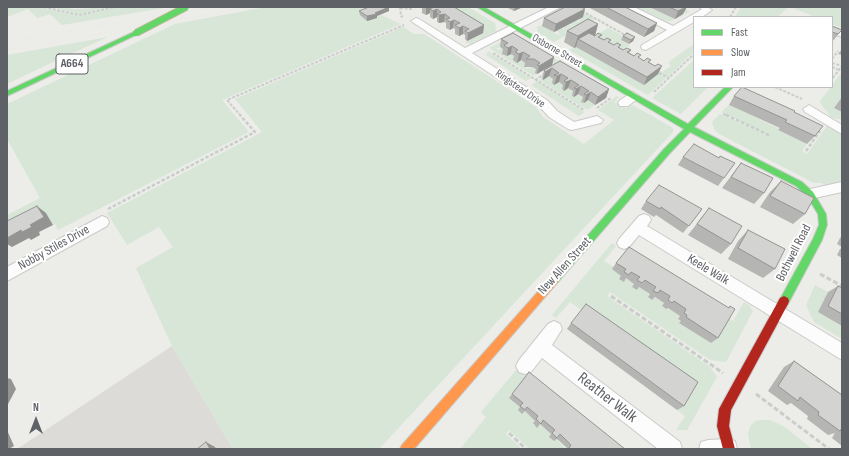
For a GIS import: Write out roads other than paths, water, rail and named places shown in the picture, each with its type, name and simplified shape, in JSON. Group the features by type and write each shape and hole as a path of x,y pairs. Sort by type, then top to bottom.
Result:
{"main road":[{"name":"A664","path":"7,94 186,7"},
{"name":"Osborne Street","path":"480,7 689,128"},
{"name":"New Allen Street","path":"406,449 524,312 667,151 728,88"},
{"name":"Bothwell Road","path":"689,128 762,164 798,184 810,194 822,214 823,225 778,312 724,410 723,426 728,448"}],"street":[{"path":"465,52 556,7"},
{"path":"627,7 673,30"},
{"path":"696,16 704,8"},
{"path":"648,45 693,18"},
{"name":"Ringstead Drive","path":"411,20 465,52 543,103 553,114 572,126 597,120"},
{"path":"624,103 633,96"},
{"path":"808,105 842,130"},
{"path":"810,194 842,187"},
{"name":"Nobby Stiles Drive","path":"7,274 102,222"},
{"name":"Keele Walk","path":"624,243 641,224 842,352"},
{"path":"525,366 554,329"},
{"name":"Reather Walk","path":"541,347 673,449"},
{"path":"708,449 728,448"}],"railway":[{"path":"7,42 210,7"},
{"path":"7,50 252,7"}]}
